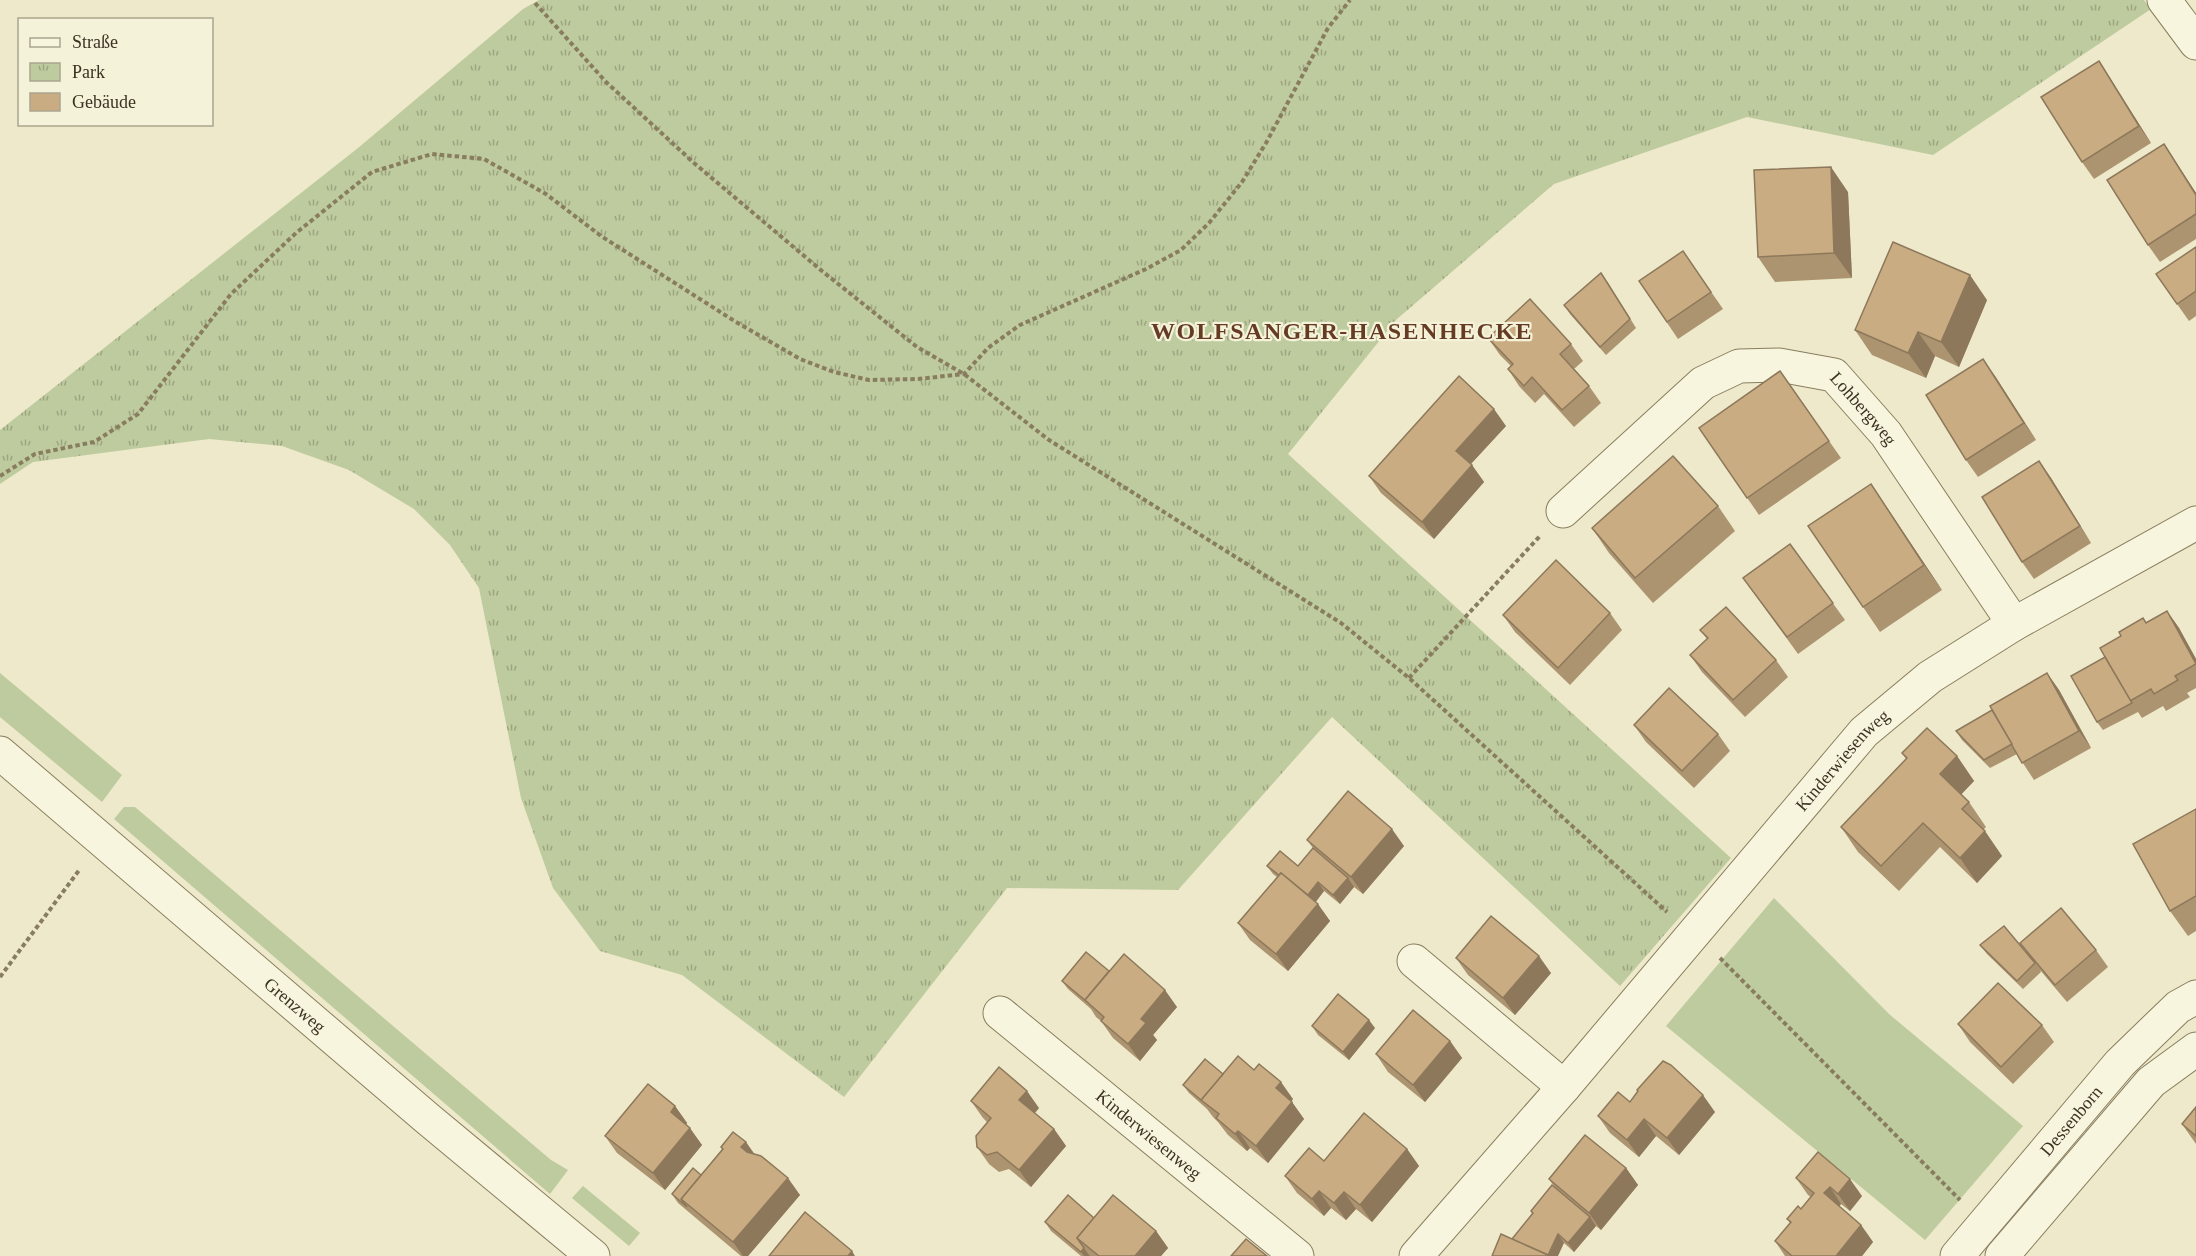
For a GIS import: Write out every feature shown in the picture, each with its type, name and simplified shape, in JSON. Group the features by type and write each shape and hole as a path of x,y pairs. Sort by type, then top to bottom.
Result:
{"street":[{"path":"2164,0 2196,43"},
{"name":"Lohbergweg","path":"1563,511 1703,383 1739,366 1779,366 1834,375 1886,434 2014,624"},
{"name":"Kinderwiesenweg","path":"1416,1256 1564,1087 1864,732 1930,677 2014,624 2196,524"},
{"name":"Grenzweg","path":"0,753 592,1256"},
{"path":"1414,961 1564,1087"},
{"name":"Dessenborn","path":"1957,1256 2120,1063 2178,1007 2196,997"},
{"name":"Kinderwiesenweg","path":"999,1012 1297,1256"},
{"name":"Dessenborn","path":"2002,1256 2151,1082 2196,1049"}],"path":[{"path":"0,476 35,454 94,442 138,414 231,294 296,233 372,172 432,154 484,159 546,194 601,236 736,322 800,358 834,372 869,380 918,380 964,374 988,348 1020,325 1146,269 1180,250 1209,223 1242,182 1266,143 1323,37 1350,0"},
{"path":"535,3 606,82 694,163 909,340 964,374 1049,440 1341,623 1409,678 1693,933 1946,1188 1985,1222"},
{"path":"1409,678 1563,511"},
{"path":"0,977 103,839"}],"green space":[{"path":"539,0 2144,0 2151,9 1933,155 1747,117 1554,184 1397,319 1288,454 1731,858 1620,986 1332,717 1178,890 1007,888 844,1097 682,975 600,951 553,888 521,798 479,588 450,545 414,509 349,470 282,446 209,439 33,462 0,484 0,430 358,148 523,9"},
{"path":"0,673 122,775 102,802 0,717"},
{"path":"124,807 135,807 551,1160 568,1170 550,1194 114,819"},
{"path":"1774,898 1889,1014 2023,1126 1925,1240 1666,1026"},
{"path":"583,1186 640,1233 629,1246 572,1198"}],"building":[{"path":"2099,61 2139,126 2082,162 2041,97"},
{"path":"2164,144 2196,195 2196,214 2148,245 2107,180"},
{"path":"1831,167 1834,253 1758,257 1754,170"},
{"path":"1893,242 1970,275 1941,342 1918,332 1908,353 1855,330"},
{"path":"2196,247 2196,291 2177,304 2156,274"},
{"path":"1683,251 1711,292 1667,322 1639,281"},
{"path":"1601,273 1630,319 1600,347 1564,305"},
{"path":"1530,299 1571,344 1560,354 1589,386 1562,410 1532,377 1524,386 1508,369 1513,364 1488,338"},
{"path":"1983,359 2024,423 1966,460 1926,395"},
{"path":"1780,371 1829,441 1747,498 1699,428"},
{"path":"1459,376 1494,409 1456,451 1472,465 1422,522 1369,476"},
{"path":"1673,456 1718,506 1635,578 1592,528"},
{"path":"2039,461 2080,526 2022,562 1982,497"},
{"path":"1871,484 1924,565 1863,607 1808,526"},
{"path":"1790,544 1833,603 1787,637 1743,578"},
{"path":"1556,560 1610,613 1558,668 1503,615"},
{"path":"1726,607 1776,660 1733,700 1690,655 1708,638 1700,630"},
{"path":"2167,611 2196,664 2175,676 2178,680 2154,694 2151,689 2130,701 2100,648 2121,636 2119,632 2143,618 2146,623"},
{"path":"2105,657 2132,703 2097,722 2071,676"},
{"path":"2047,673 2079,731 2022,763 1990,706"},
{"path":"1669,688 1718,734 1682,771 1634,725"},
{"path":"1992,710 2012,744 1984,760 1956,731"},
{"path":"1927,728 1957,756 1940,774 1969,802 1962,809 1985,831 1960,858 1923,823 1881,866 1841,827 1907,758 1902,753"},
{"path":"1348,791 1392,829 1351,877 1307,840"},
{"path":"2196,809 2196,896 2170,911 2133,844"},
{"path":"1313,848 1348,878 1333,895 1318,882 1308,895 1281,873 1279,875 1267,866 1280,851 1298,866"},
{"path":"1281,873 1318,904 1276,954 1238,923"},
{"path":"2061,908 2096,950 2055,985 2020,943"},
{"path":"1491,916 1539,956 1503,998 1456,958"},
{"path":"2004,926 2035,963 2017,981 1980,945"},
{"path":"1086,952 1109,971 1086,1001 1062,981"},
{"path":"1124,954 1165,990 1141,1019 1146,1023 1128,1044 1101,1021 1104,1017 1085,1000"},
{"path":"1998,983 2042,1025 2001,1067 1958,1024"},
{"path":"1338,994 1369,1020 1343,1052 1312,1026"},
{"path":"1413,1010 1450,1041 1413,1085 1376,1054"},
{"path":"1238,1056 1254,1070 1259,1064 1281,1082 1276,1088 1292,1102 1256,1146 1238,1131 1235,1134 1216,1118 1219,1114 1201,1100"},
{"path":"1205,1059 1223,1074 1201,1100 1183,1085"},
{"path":"1663,1061 1671,1065 1703,1095 1667,1138 1644,1119 1627,1140 1598,1116 1618,1092 1630,1102 1637,1090"},
{"path":"999,1067 1027,1091 1019,1100 1054,1129 1019,1170 997,1152 987,1155 977,1147 976,1136 991,1118 971,1101"},
{"path":"648,1084 675,1106 671,1112 690,1128 653,1173 605,1136"},
{"path":"2196,1107 2196,1136 2182,1124"},
{"path":"1364,1113 1407,1149 1360,1205 1344,1192 1334,1203 1319,1191 1312,1199 1285,1176 1309,1148 1324,1161"},
{"path":"733,1132 746,1142 741,1147 747,1152 761,1156 788,1178 733,1242 681,1199 723,1149 721,1147"},
{"path":"1585,1135 1626,1168 1589,1213 1549,1179"},
{"path":"1818,1152 1850,1179 1838,1194 1830,1187 1824,1193 1861,1225 1836,1256 1792,1256 1775,1241 1791,1222 1787,1219 1798,1206 1801,1209 1814,1193 1796,1178"},
{"path":"693,1168 701,1175 681,1199 687,1207 672,1194"},
{"path":"1552,1185 1590,1217 1568,1243 1558,1234 1548,1255 1512,1239"},
{"path":"1068,1195 1094,1218 1077,1238 1084,1248 1081,1252 1045,1222"},
{"path":"1113,1195 1156,1231 1135,1256 1099,1256 1077,1238"},
{"path":"805,1212 852,1251 848,1256 769,1256"},
{"path":"1501,1234 1550,1256 1492,1256"},
{"path":"1246,1239 1267,1256 1231,1256"}],"district":[{"name":"WOLFSANGER-HASENHECKE","path":"1342,331"}]}
